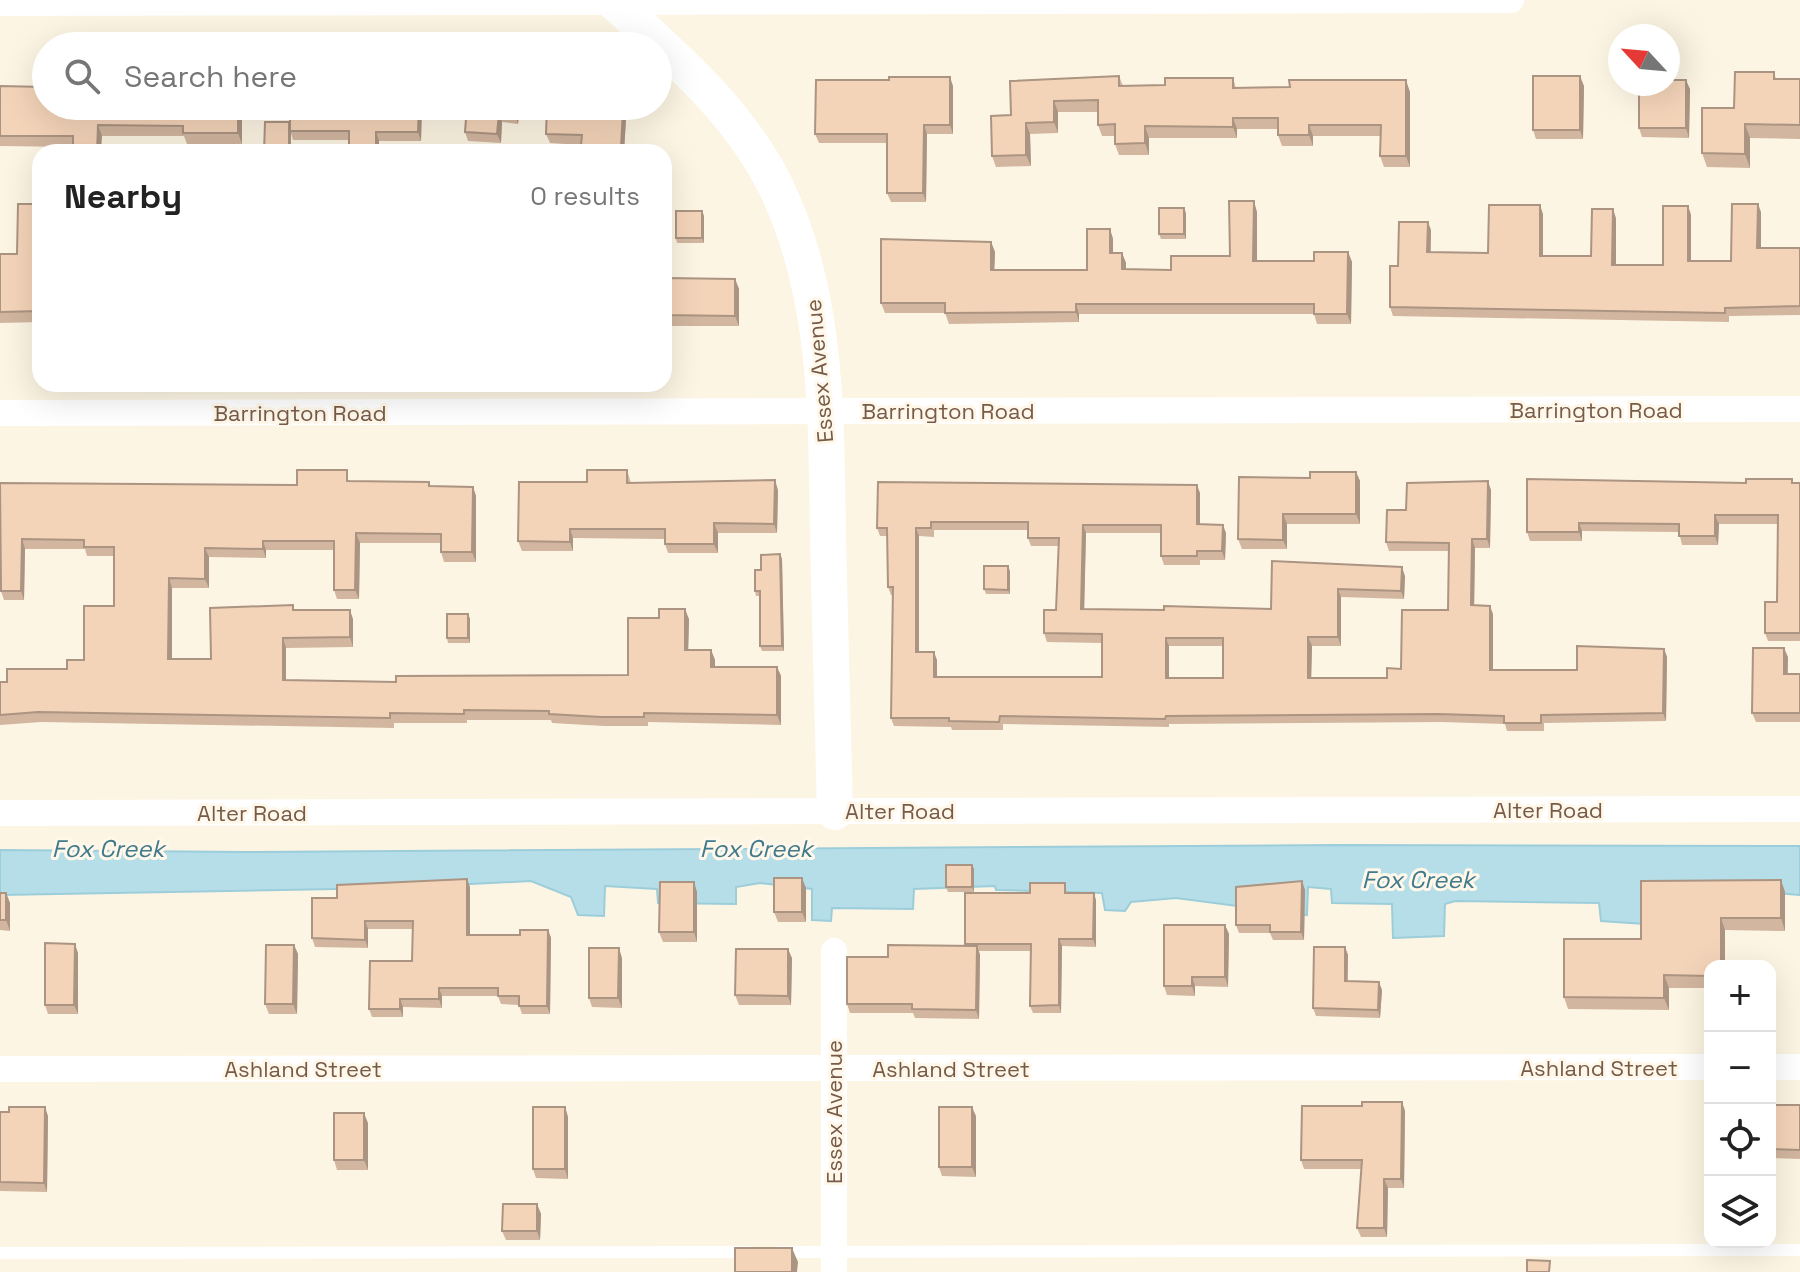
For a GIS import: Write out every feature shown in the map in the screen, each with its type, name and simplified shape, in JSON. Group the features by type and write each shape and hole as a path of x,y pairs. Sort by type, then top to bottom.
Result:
{"street":[{"path":"0,3 1511,0"},
{"name":"Essex Avenue","path":"613,1 646,32"},
{"name":"Essex Avenue","path":"672,57 716,98 744,134 774,183 795,231 811,286 820,342 824,412 835,812"},
{"name":"Barrington Road","path":"0,413 1800,409"},
{"name":"Alter Road","path":"0,813 1800,809"},
{"name":"Essex Avenue","path":"834,951 834,1262"},
{"name":"Ashland Street","path":"0,1069 1704,1067"},
{"path":"1776,1067 1800,1067"}],"lane":[{"path":"0,1253 834,1262 1800,1250"}],"water":[{"name":"Fox Creek","path":"1336,845 1800,846 1800,895 1737,890 1645,924 1601,921 1599,903 1455,901 1445,904 1444,936 1393,938 1392,904 1332,903 1331,889 1308,887 1307,915 1176,898 1131,902 1125,911 1105,910 1102,893 996,890 995,886 914,889 913,909 832,908 831,921 812,920 812,889 760,883 736,887 736,904 658,903 657,889 605,886 604,916 578,915 571,897 531,881 391,888 0,895 0,850 247,852"}],"building":[{"path":"1735,72 1774,72 1774,79 1800,79 1800,125 1745,124 1745,154 1702,153 1702,108 1734,108"},
{"path":"1119,76 1119,86 1165,85 1165,78 1233,78 1233,88 1290,87 1289,80 1406,80 1406,156 1380,156 1381,125 1309,125 1309,135 1278,135 1278,118 1233,118 1233,127 1145,126 1145,143 1115,144 1115,124 1098,125 1098,100 1054,101 1054,122 1026,123 1026,155 992,156 991,116 1011,115 1010,81"},
{"path":"1533,76 1580,76 1580,130 1533,130"},
{"path":"889,77 950,77 950,125 924,125 923,193 887,193 887,134 815,134 816,80 889,80"},
{"path":"1680,80 1686,80 1686,128 1639,128 1639,96 1680,96"},
{"path":"0,86 32,87 32,120 238,120 238,133 183,133 183,126 98,125 97,144 73,144 73,136 0,136"},
{"path":"290,120 418,120 418,132 376,132 376,144 349,144 349,131 290,131"},
{"path":"466,120 498,120 497,134 465,132"},
{"path":"546,120 622,120 621,144 581,144 582,135 546,134"},
{"path":"265,122 289,122 289,144 264,144"},
{"path":"1229,201 1254,201 1253,261 1314,261 1314,252 1348,252 1347,314 1314,314 1314,304 1076,304 1076,312 945,313 945,303 881,303 881,239 991,242 991,270 1087,270 1087,229 1110,229 1110,253 1122,253 1122,269 1171,270 1171,256 1230,256"},
{"path":"18,204 32,204 32,311 0,312 0,254 17,254"},
{"path":"1732,204 1758,204 1757,248 1800,248 1800,306 1725,308 1725,313 1390,307 1390,266 1398,266 1399,222 1428,222 1427,252 1488,253 1489,205 1540,205 1540,256 1591,256 1592,209 1613,209 1612,265 1663,265 1663,206 1688,206 1688,261 1731,261"},
{"path":"1159,208 1184,208 1184,234 1159,234"},
{"path":"676,211 702,211 702,238 676,238"},
{"path":"672,278 735,279 735,316 672,315"},
{"path":"297,470 347,470 347,481 429,482 429,486 473,487 472,552 441,552 441,534 356,533 355,590 334,590 334,541 263,541 263,549 205,548 205,579 169,578 168,659 211,659 210,608 293,605 293,610 350,610 350,637 283,638 283,680 396,682 396,676 628,675 628,618 659,618 659,609 685,609 685,650 711,650 711,667 777,667 777,715 644,713 644,717 601,717 549,714 549,711 464,710 464,714 390,713 390,718 38,712 0,715 0,682 7,682 7,669 67,669 67,660 84,660 84,606 114,606 114,547 84,547 84,540 22,539 21,591 1,591 0,483 297,485"},
{"path":"587,470 627,470 627,483 775,480 774,524 714,523 714,544 665,544 665,529 570,529 570,542 518,541 519,482 587,482"},
{"path":"1310,472 1356,472 1356,514 1283,514 1283,540 1238,539 1239,477 1310,478"},
{"path":"1527,479 1746,483 1746,479 1792,479 1792,483 1800,483 1800,633 1765,633 1765,602 1777,602 1778,515 1715,515 1715,536 1679,536 1679,524 1579,523 1579,532 1527,532"},
{"path":"1488,481 1487,539 1472,539 1471,605 1490,606 1490,670 1577,670 1577,646 1664,649 1663,713 1541,715 1541,723 1504,723 1504,716 1438,714 1166,716 1165,719 1000,716 999,722 891,718 893,587 888,587 887,528 877,528 878,482 1197,485 1197,524 1223,525 1222,551 1197,551 1197,556 1161,556 1161,525 1083,525 1081,609 1164,610 1164,606 1271,609 1272,561 1402,567 1401,591 1338,589 1338,637 1308,637 1308,678 1387,678 1387,668 1401,669 1402,610 1448,610 1449,543 1386,542 1387,510 1406,510 1407,483","holes":["931,522 1028,522 1028,538 1059,538 1056,610 1044,610 1044,633 1102,634 1102,677 934,677 934,652 916,652 916,528 931,528","1166,638 1223,638 1223,678 1166,678"]},
{"path":"780,554 782,646 760,646 760,591 755,591 755,570 761,570 761,555"},
{"path":"984,566 1008,566 1008,590 984,589"},
{"path":"447,614 468,614 468,638 447,638"},
{"path":"1753,648 1784,648 1784,674 1800,674 1800,713 1752,713"},
{"path":"946,865 972,865 972,887 946,887"},
{"path":"774,878 802,878 802,912 774,912"},
{"path":"467,879 467,935 520,935 520,930 548,930 547,1006 519,1006 519,996 498,996 498,988 439,988 439,999 400,999 400,1009 369,1009 370,961 412,961 413,921 365,921 365,940 312,938 312,898 337,898 337,885"},
{"path":"1781,880 1781,918 1721,918 1721,960 1704,960 1704,976 1664,975 1664,998 1564,997 1564,939 1641,939 1641,881"},
{"path":"1302,881 1301,932 1270,932 1270,925 1236,925 1236,887"},
{"path":"660,882 694,882 694,932 659,932"},
{"path":"1030,883 1065,883 1065,893 1094,893 1093,939 1059,939 1059,1005 1030,1006 1031,944 965,944 965,893 1030,893"},
{"path":"0,893 6,893 6,920 0,920"},
{"path":"1164,925 1225,925 1225,977 1192,977 1192,986 1164,986"},
{"path":"45,943 75,944 74,1005 45,1005"},
{"path":"266,945 294,945 293,1004 265,1004"},
{"path":"888,945 977,946 976,1010 912,1009 912,1004 847,1004 847,957 888,957"},
{"path":"1314,947 1345,947 1345,981 1379,982 1378,1010 1313,1008"},
{"path":"589,948 619,948 618,998 589,998"},
{"path":"736,949 788,949 788,996 735,995"},
{"path":"1362,1102 1402,1102 1401,1179 1384,1179 1384,1228 1357,1228 1362,1160 1301,1160 1302,1106 1362,1106"},
{"path":"1776,1105 1800,1105 1800,1150 1776,1149"},
{"path":"9,1107 45,1107 44,1183 0,1182 0,1112 9,1112"},
{"path":"533,1107 565,1107 565,1169 533,1169"},
{"path":"939,1107 972,1107 972,1167 939,1167"},
{"path":"334,1113 364,1113 364,1160 334,1160"},
{"path":"503,1204 537,1204 537,1231 502,1231"},
{"path":"735,1248 792,1248 792,1272 735,1272"},
{"path":"1527,1260 1550,1261 1549,1272 1527,1272"}]}
